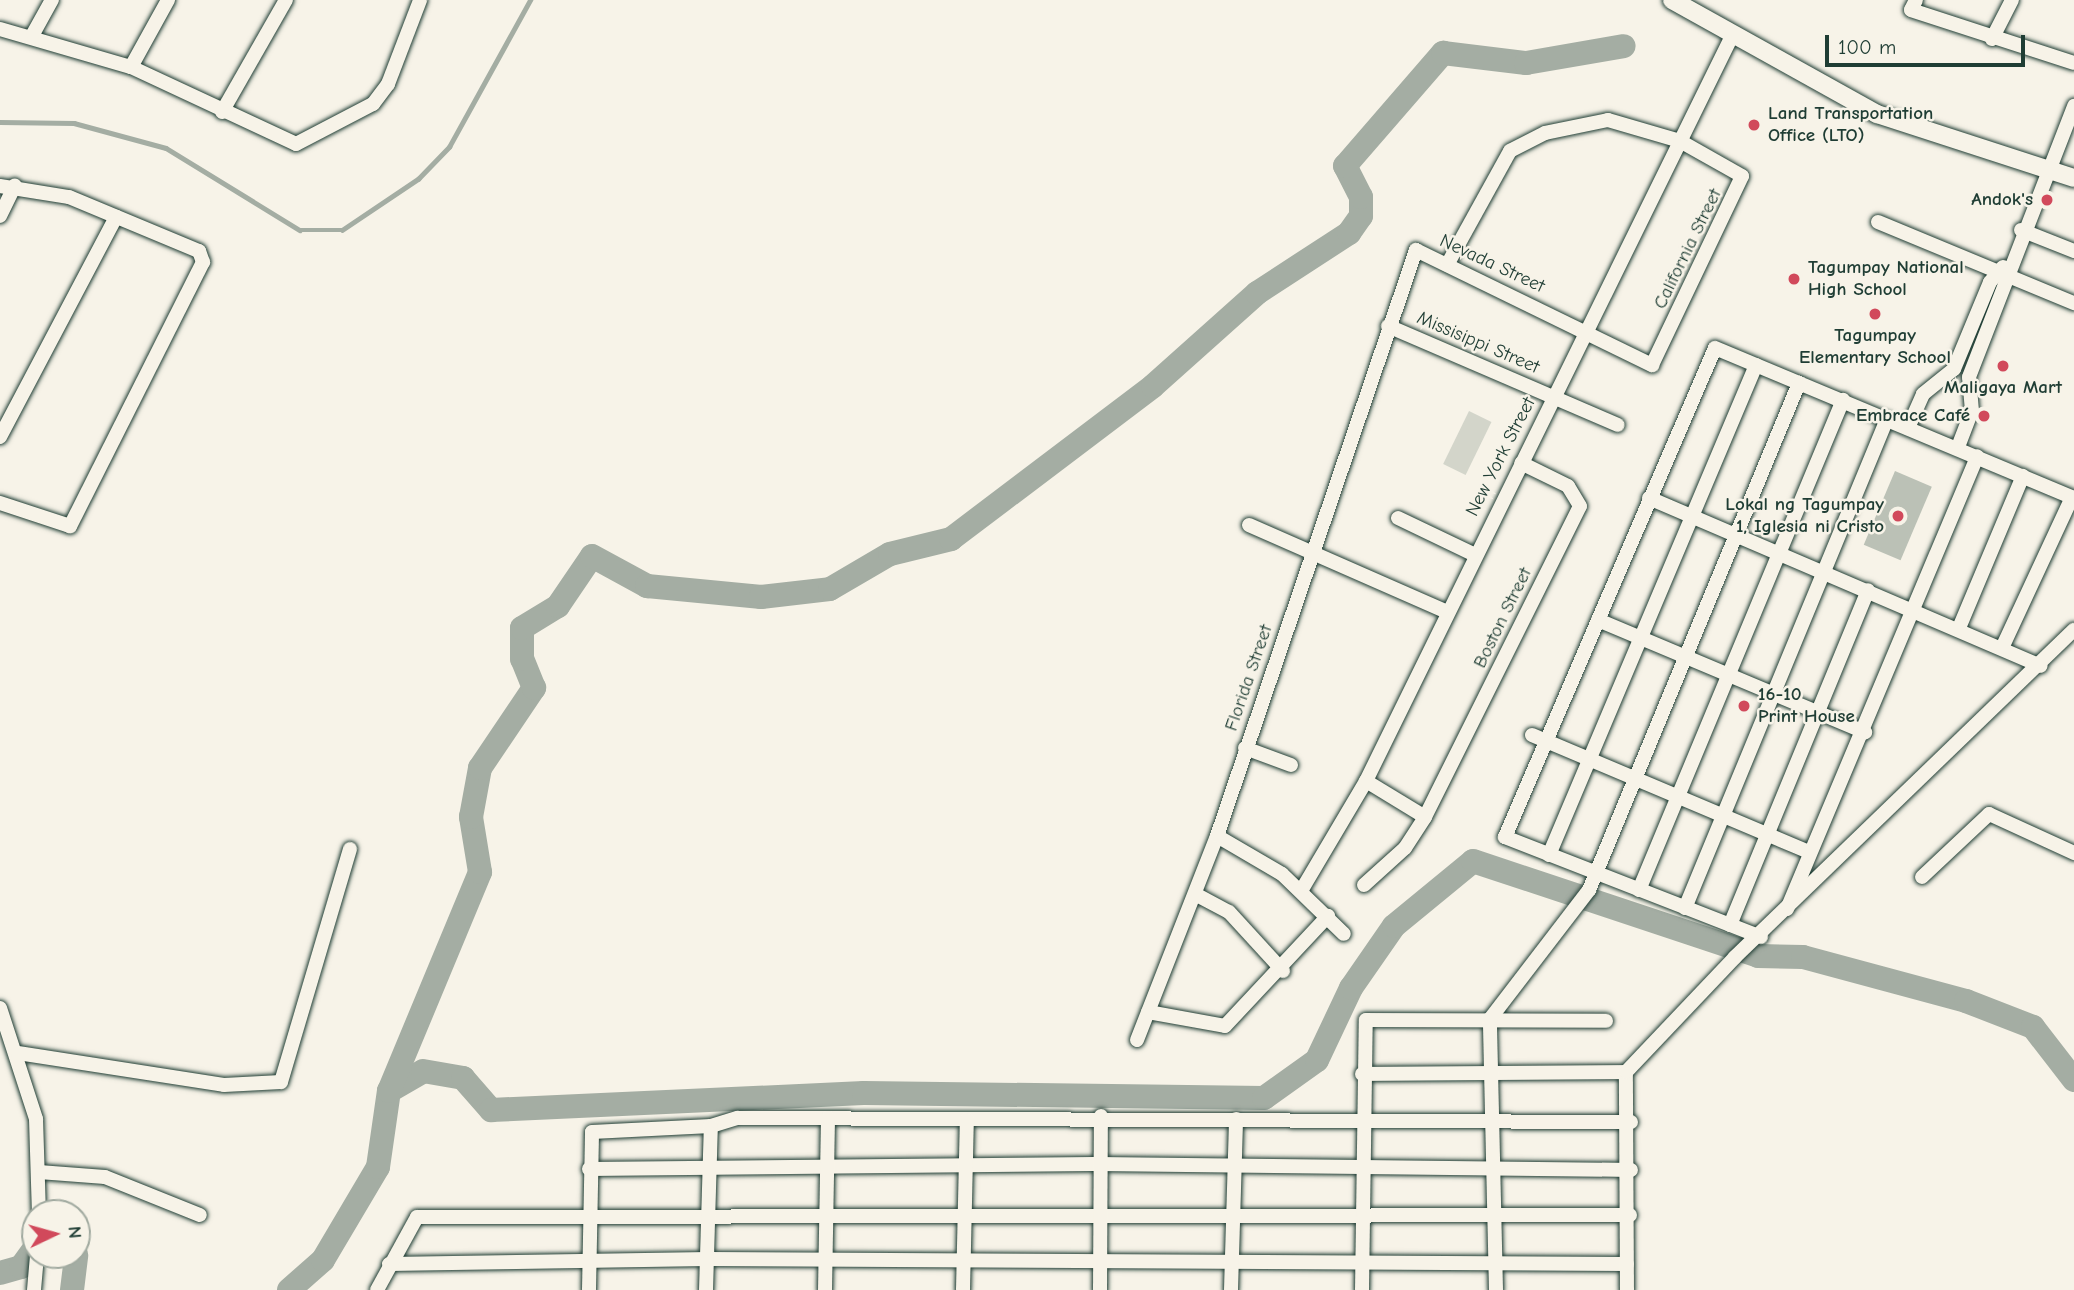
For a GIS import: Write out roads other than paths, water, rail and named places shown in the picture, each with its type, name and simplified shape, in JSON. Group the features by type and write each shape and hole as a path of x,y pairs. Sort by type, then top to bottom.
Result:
{"main road":[{"path":"1672,0 1731,38 1877,114 2045,171 2074,178"}],"street":[{"path":"33,34 52,0"},
{"path":"131,67 168,0"},
{"path":"222,112 286,0"},
{"path":"0,29 33,34 131,67 222,112 296,144 350,119 388,84 420,0"},
{"path":"1916,0 1911,10 1992,39 2074,63"},
{"path":"1992,39 2012,0"},
{"name":"New York Street","path":"1301,891 1366,781 1473,554 1521,463 1731,38"},
{"path":"1958,447 1970,418 1969,377 2021,230 2074,106"},
{"name":"California Street","path":"1447,265 1510,150 1545,133 1608,120 1681,141 1738,170 1742,180 1652,365"},
{"path":"0,186 15,186 116,217 199,251 203,262 70,526 0,503"},
{"path":"0,216 15,186"},
{"path":"0,437 116,217"},
{"path":"1878,222 2006,270 2074,303"},
{"path":"2021,230 2074,251"},
{"name":"Nevada Street","path":"1388,326 1416,250 1586,329 1652,365"},
{"path":"1908,428 1923,394 1954,369 2006,270"},
{"name":"Missisippi Street","path":"1388,326 1618,425"},
{"name":"Florida Street","path":"1137,1040 1217,836 1388,326"},
{"path":"1761,937 1505,837 1715,348 2073,497 2002,648"},
{"path":"1549,855 1645,638 1756,365"},
{"path":"1954,369 1969,377"},
{"path":"1496,1290 1490,1019 1589,890 1800,383"},
{"path":"1639,890 1678,794 1733,674 1843,400"},
{"path":"1685,908 1779,693 1887,419"},
{"path":"1785,915 1810,852 1865,732 1910,609 1977,456"},
{"name":"Boston Street","path":"1364,885 1405,848 1425,817 1580,506 1568,486 1521,463"},
{"path":"1959,628 2023,476"},
{"path":"1649,498 1959,628 2040,666"},
{"path":"1398,518 1473,554"},
{"path":"1248,526 1445,611"},
{"path":"1730,925 1771,834 1868,590"},
{"path":"1598,620 1688,654 1865,732"},
{"path":"1362,1074 1626,1072 1735,957 1785,915 2074,630"},
{"path":"1532,735 1678,794 1810,852"},
{"path":"1245,748 1291,765"},
{"path":"1366,781 1425,817"},
{"path":"1922,877 1996,813 2074,853"},
{"path":"1217,836 1301,891 1344,934"},
{"path":"18,1053 224,1085 281,1082 350,849"},
{"path":"1195,894 1230,912 1283,971"},
{"path":"1148,1013 1225,1026 1283,971 1328,916"},
{"path":"0,1008 18,1053 36,1119 39,1199"},
{"path":"1362,1290 1361,1169 1365,1118 1362,1074 1366,1020 1606,1021"},
{"path":"1626,1072 1631,1122 1627,1290"},
{"path":"589,1290 592,1213 589,1169 592,1132 711,1126 738,1118 967,1120 1101,1116 1631,1122"},
{"path":"1100,1290 1098,1164 1101,1116"},
{"path":"825,1290 825,1264 831,1217 828,1118"},
{"path":"1231,1290 1231,1167 1236,1119"},
{"path":"963,1290 962,1166 967,1120"},
{"path":"706,1290 711,1126"},
{"path":"589,1169 1098,1164 1631,1170"},
{"path":"39,1172 105,1177 200,1214"},
{"path":"377,1290 417,1217 709,1212 831,1217 1630,1215"},
{"path":"389,1264 589,1264 708,1259 825,1264 1627,1264"},
{"path":"34,1290 36,1269"}],"waterway":[{"path":"0,122 74,123 166,148 300,230 342,230 418,179 449,147 530,0"},
{"path":"289,1290 323,1260 378,1167 389,1091 480,872 471,817 480,768 534,688 522,659 522,628 558,606 592,556 647,586 761,597 830,589 890,554 951,539 1153,386 1257,293 1349,233 1361,216 1361,197 1345,166 1443,53 1526,63 1624,46"},
{"path":"389,1091 423,1071 463,1078 491,1110 864,1093 1264,1098 1317,1060 1351,988 1394,926 1473,861 1758,956 1803,957 1966,1001 2033,1027 2074,1080"},
{"path":"0,1273 21,1267"},
{"path":"72,1290 74,1269"}],"place":[{"name":"Land Transportation Office (LTO)","path":"1754,125"},
{"name":"Andok's","path":"2047,200"},
{"name":"Tagumpay National High School","path":"1794,279"},
{"name":"Tagumpay Elementary School","path":"1875,314"},
{"name":"Maligaya Mart","path":"2003,366"},
{"name":"Embrace Café","path":"1984,416"},
{"name":"Lokal ng Tagumpay 1, Iglesia ni Cristo","path":"1898,516"},
{"name":"16-10 Print House","path":"1744,706"}]}
